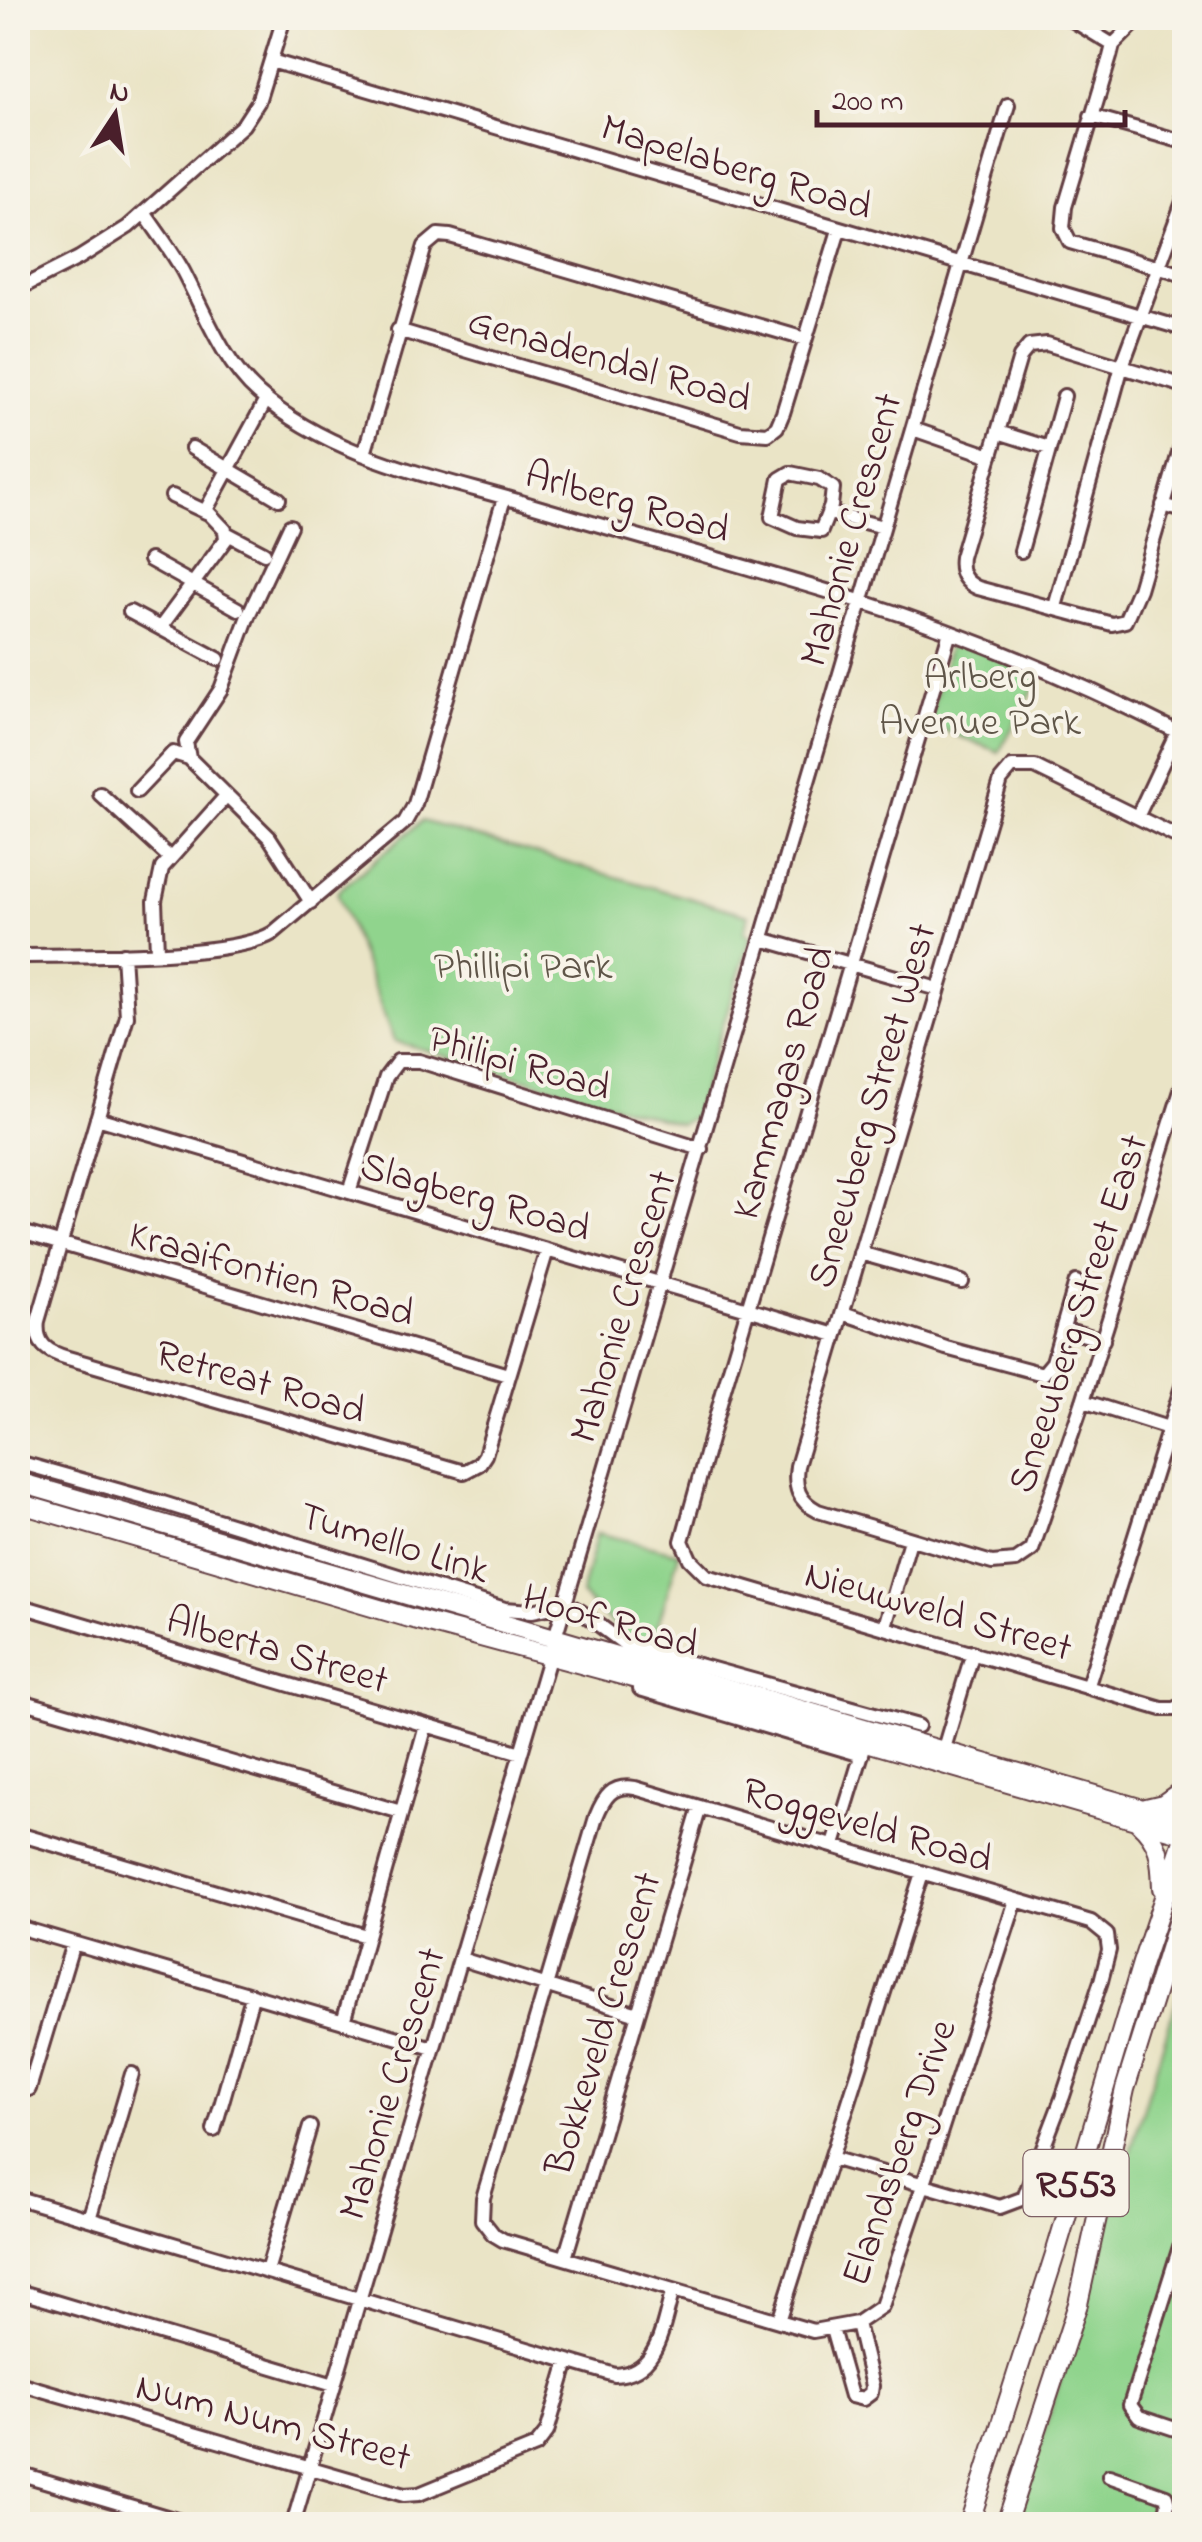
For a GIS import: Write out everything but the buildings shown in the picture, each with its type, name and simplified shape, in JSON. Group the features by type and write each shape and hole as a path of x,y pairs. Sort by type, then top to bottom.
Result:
{"main road":[{"name":"Hoof Road","path":"18,1482 866,1742 941,1757 1139,1815 1184,1836"},
{"name":"Hoof Road","path":"18,1503 552,1648"},
{"path":"1162,1904 1162,1859 1139,1815 1184,1789"},
{"name":"Hoof Road","path":"1139,1815 1184,1821"},
{"name":"R553","path":"969,2524 1184,1836"},
{"name":"R553","path":"1006,2524 1078,2304 1125,2089 1184,1901"}],"street":[{"path":"18,288 80,258 146,214 243,124 258,102 284,18"},
{"path":"1069,18 1114,45"},
{"path":"1140,18 1114,45 1062,225 1066,239 1072,243 1184,274"},
{"name":"Mapelaberg Road","path":"271,61 1184,329"},
{"name":"Mahonie Crescent","path":"293,2524 1008,105"},
{"path":"1092,116 1184,142"},
{"path":"1055,607 1122,366 1184,199"},
{"name":"Arlberg Road","path":"146,214 247,382 266,400 318,433 364,454 862,602 950,632 1076,682 1181,733"},
{"name":"Genadendal Road","path":"398,330 761,436 780,421 839,230"},
{"path":"364,454 398,330 432,238 450,236 805,339"},
{"path":"1184,386 1047,344 1032,344 1020,357 961,557 961,571 967,582 1112,624 1127,619 1140,588 1184,436"},
{"path":"1021,551 1064,396"},
{"path":"206,512 266,400"},
{"path":"913,429 991,456"},
{"path":"998,432 1050,448"},
{"path":"192,448 279,500"},
{"path":"790,473 830,484 833,493 829,513 819,531 774,520 771,513 782,477 790,473"},
{"path":"172,496 206,512 226,532 264,553"},
{"path":"18,956 123,954 251,944 272,933 405,822 504,498"},
{"path":"1162,505 1184,510"},
{"path":"829,513 883,526"},
{"path":"189,758 186,742 221,690 248,616 290,526"},
{"path":"160,628 224,542 226,532"},
{"path":"150,560 238,609"},
{"path":"130,612 218,660"},
{"name":"Kammagas Road","path":"684,1552 685,1522 950,632"},
{"path":"1184,717 1181,733 1138,815 1184,840"},
{"path":"137,791 173,753 189,758 268,837 311,902"},
{"name":"Sneeuberg Street West","path":"910,1540 818,1511 803,1501 796,1488 797,1466 1001,780 1012,768 1035,767 1138,815"},
{"path":"100,794 170,858"},
{"path":"158,951 157,890 162,868 226,796"},
{"path":"762,939 938,989"},
{"path":"58,1244 127,1016 123,954"},
{"name":"Philipi Road","path":"349,1192 386,1076 398,1061 418,1061 702,1150"},
{"name":"Sneeuberg Street East","path":"910,1540 1004,1564 1022,1558 1036,1544 1184,1082"},
{"name":"Slagberg Road","path":"97,1118 836,1334"},
{"name":"Kraaifontien Road","path":"18,1232 508,1375"},
{"name":"Retreat Road","path":"58,1244 38,1321 39,1342 45,1348 459,1472 469,1471 484,1455 508,1375"},
{"path":"508,1375 546,1250"},
{"path":"860,1253 962,1282"},
{"path":"843,1313 1039,1374 1050,1368 1076,1282"},
{"path":"1064,1329 1103,1340"},
{"path":"1088,1686 1184,1380"},
{"path":"1084,1401 1184,1433"},
{"name":"Tumello Link","path":"18,1462 505,1609 532,1612 566,1604"},
{"path":"885,1626 910,1540"},
{"name":"Nieuwveld Street","path":"684,1552 708,1576 1165,1709 1184,1704"},
{"path":"566,1604 626,1645 918,1726"},
{"name":"Alberta Street","path":"18,1605 521,1753"},
{"path":"941,1757 973,1652"},
{"path":"640,1689 866,1742 834,1846"},
{"path":"18,1700 401,1812"},
{"path":"343,2022 426,1725"},
{"name":"Roggeveld Road","path":"546,1985 596,1816 611,1791 620,1786 1092,1922 1105,1931 1110,1944 1101,1982 1029,2192 1017,2203 1000,2207 924,2186"},
{"name":"Bokkeveld Crescent","path":"565,2258 700,1807"},
{"path":"18,1834 366,1936"},
{"path":"779,2321 922,1873"},
{"name":"Elandsberg Drive","path":"546,1985 483,2198 482,2220 493,2234 779,2321 817,2331 832,2330 858,2323 885,2301 1016,1900"},
{"path":"18,1927 434,2048"},
{"path":"28,2089 73,1943"},
{"path":"461,1959 638,2014"},
{"path":"214,2130 252,1997"},
{"path":"90,2220 132,2074"},
{"path":"267,2271 310,2126"},
{"path":"831,2158 924,2186"},
{"path":"18,2198 616,2375 631,2374 644,2367 654,2354 673,2290"},
{"path":"1184,2234 1130,2405 1139,2417 1184,2432"},
{"path":"18,2291 334,2385"},
{"path":"832,2330 850,2396 864,2399 872,2386 858,2323"},
{"name":"Num Num Street","path":"18,2383 414,2496 530,2450 540,2442 547,2432 568,2361"},
{"path":"18,2473 190,2524"},
{"path":"1109,2476 1166,2496 1168,2504 1162,2524"}],"green space":[{"name":"Arlberg Avenue Park","path":"951,640 1042,674 999,752 928,724"},
{"name":"Phillipi Park","path":"422,821 748,915 744,933 751,936 694,1117 680,1124 394,1041 337,892"},
{"path":"597,1533 679,1553 653,1642 630,1641 581,1595"},
{"path":"1184,1976 1184,2524 1016,2524"}]}
